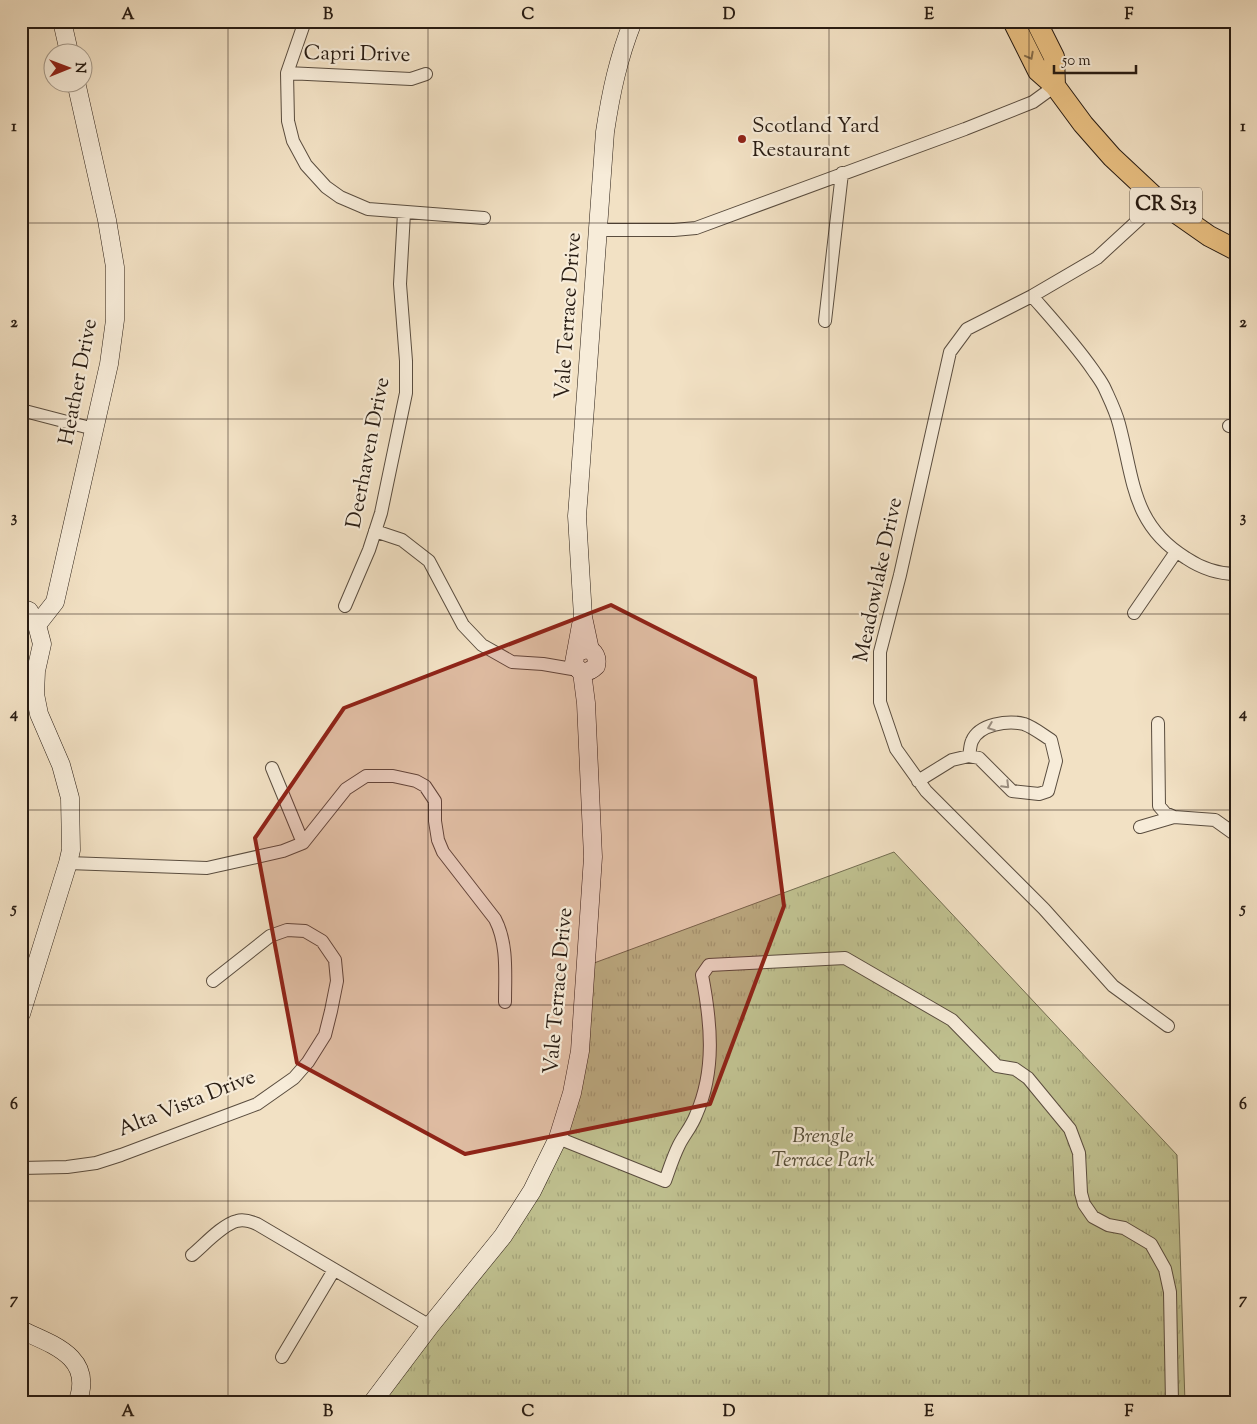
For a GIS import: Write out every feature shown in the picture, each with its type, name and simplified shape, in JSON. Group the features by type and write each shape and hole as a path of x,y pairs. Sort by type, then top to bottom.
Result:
{"main road":[{"path":"62,21 67,42"},
{"name":"Vale Terrace Drive","path":"372,1403 430,1326 503,1236 532,1191 558,1138 572,1093 580,1051 593,858 586,703 582,662 583,617 577,516 605,132 612,84 621,52 633,21"},
{"name":"CR S13","path":"1012,21 1038,71 1055,86 1083,124 1109,153 1159,201 1208,236 1236,250"},
{"path":"1036,21 1054,57 1055,86"},
{"name":"Heather Drive","path":"37,625 54,602 109,364 115,320 114,267 108,220 78,92"},
{"path":"21,608 29,611 37,625 42,644 36,671 35,694 39,714 61,765 70,798 70,850 68,863 21,1014"},
{"path":"21,1330 62,1349 74,1361 81,1376 80,1393 77,1403"}],"street":[{"path":"304,21 287,73 288,121 293,141 306,165 326,187 340,197 368,209 484,218"},
{"name":"Capri Drive","path":"287,73 410,79 426,74"},
{"path":"598,230 674,230 696,228 960,131 1033,102 1055,86"},
{"path":"825,321 842,174"},
{"name":"Meadowlake Drive","path":"1159,201 1097,258 1032,296 967,329 950,352 900,575 880,652 880,702 896,749 918,781 1044,909 1113,986 1168,1026"},
{"name":"Deerhaven Drive","path":"345,606 381,512 406,393 406,361 400,284 404,213"},
{"path":"1032,296 1082,354 1104,386 1119,422 1132,486 1146,520 1162,541 1200,567 1227,574 1236,574"},
{"path":"21,410 94,429"},
{"path":"375,531 402,540 429,561 463,624 482,645 512,662 543,664 582,662"},
{"path":"1134,613 1176,552"},
{"path":"918,781 952,760 969,756 979,758 1012,792 1039,794 1048,791 1056,761 1051,740 1025,725 1009,722 995,725 979,732 972,741 969,756"},
{"path":"1158,722 1159,806 1165,813 1174,817 1215,820 1236,834"},
{"path":"272,768 303,843"},
{"path":"68,863 207,868 283,851 303,843 346,789 366,776 393,776 416,781 425,786 435,801 438,840 443,852 495,919 500,929 504,947 505,1002"},
{"path":"1140,827 1174,817"},
{"name":"Alta Vista Drive","path":"21,1168 68,1167 96,1163 121,1155 257,1104 294,1078 308,1062 325,1035 331,1011 336,981 335,960 322,941 305,931 287,930 270,936 213,981"},
{"path":"558,1138 665,1182 678,1146 696,1115 707,1081 711,1044 708,1005 702,975 708,965 845,958 952,1020 997,1066 1015,1069 1028,1078 1070,1129 1079,1153 1081,1193 1084,1204 1093,1217 1108,1225 1124,1228 1151,1244 1165,1269 1170,1292 1172,1403"},
{"path":"192,1255 227,1225 236,1221 247,1220 430,1326"},
{"path":"282,1357 334,1270"}],"highlighted area":[{"path":"611,605 755,678 784,906 710,1104 465,1154 297,1063 255,838 344,708"}],"green space":[{"name":"Brengle Terrace Park","path":"894,852 1177,1155 1185,1403 374,1403 512,1224 560,1133 586,966"}],"place":[{"name":"Scotland Yard Restaurant","path":"742,139"}]}
